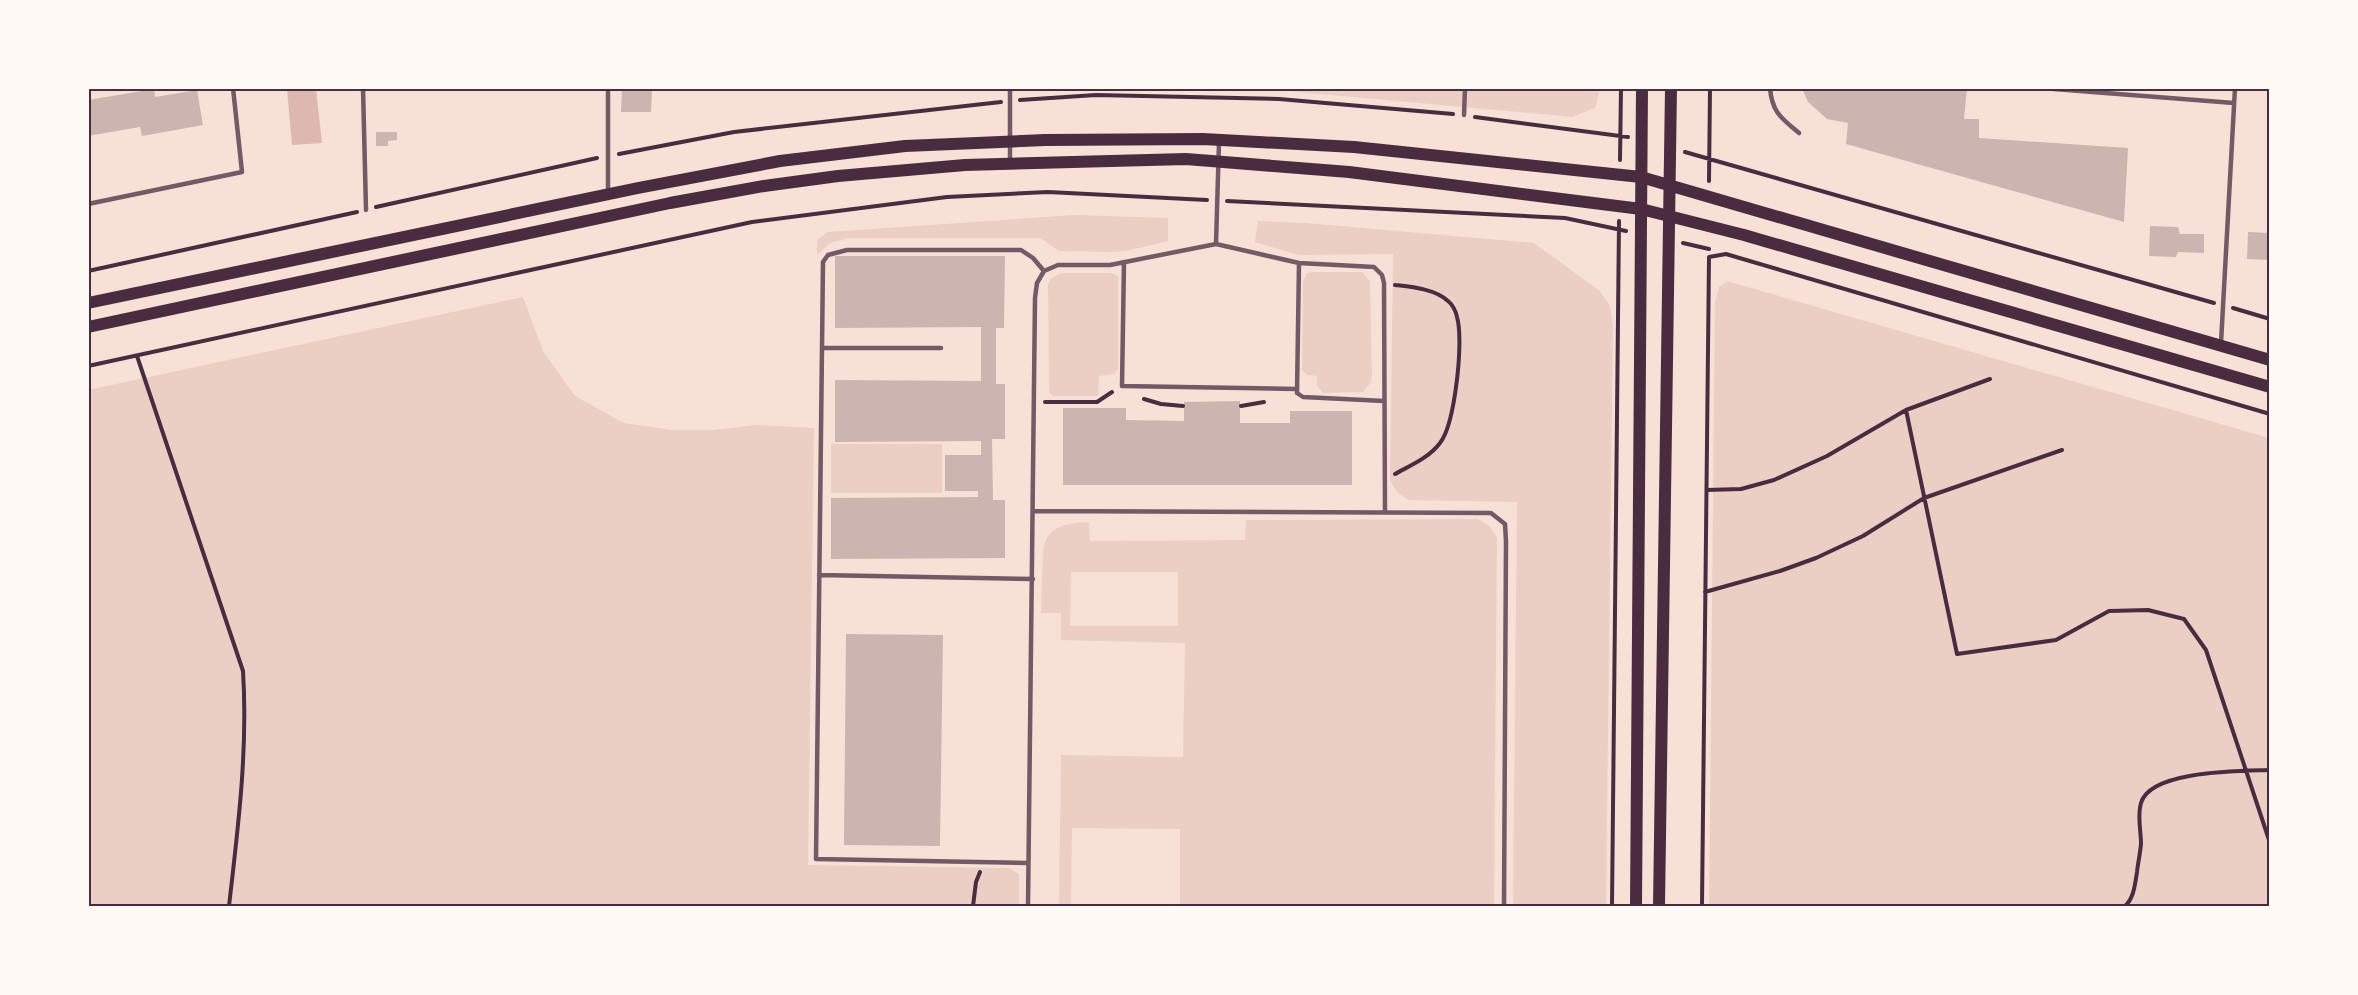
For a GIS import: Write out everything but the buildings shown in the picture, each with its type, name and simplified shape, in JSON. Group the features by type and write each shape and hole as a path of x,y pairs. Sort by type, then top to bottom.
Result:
{"main road":[{"path":"1636,906 1642,88"},
{"path":"1659,906 1671,88"},
{"path":"88,303 608,194 780,161 905,146 1010,141 1219,140 1354,147 1641,177 2270,360"},
{"path":"88,327 693,199 838,176 965,165 1186,159 1349,172 1641,209 1709,226 2270,387"}],"lane":[{"path":"88,204 242,172 233,88"},
{"path":"363,88 366,210"},
{"path":"608,88 608,194"},
{"path":"1010,88 1010,164"},
{"path":"1464,115 1465,88"},
{"path":"1770,88 1772,105 1781,118 1799,133"},
{"path":"2041,88 2234,103"},
{"path":"2220,346 2235,88"},
{"path":"1216,244 1219,140"},
{"path":"1028,906 1035,298 1037,283 1044,270 1059,265 1124,262 1216,244 1299,263 1374,267 1382,275 1384,283 1386,512"},
{"path":"1028,863 816,860 823,262 828,255 847,250 1021,250 1033,258 1044,270"},
{"path":"1124,262 1122,386 1296,389"},
{"path":"1299,263 1296,389 1303,397 1384,401"},
{"path":"822,348 941,348"},
{"path":"1034,511 1491,513 1505,524 1504,906"},
{"path":"819,576 1033,579"}],"path":[{"path":"1620,174 1621,88"},
{"path":"1709,197 1710,88"},
{"path":"1612,906 1619,206"},
{"path":"1702,906 1709,226"},
{"path":"1709,256 1726,254 2270,414"},
{"path":"1384,283 1424,290 1448,300 1457,317 1459,340 1455,402 1441,443 1424,458 1395,474 1385,476"},
{"path":"137,355 243,671 245,725 239,824 229,906"},
{"path":"1706,490 1741,489 1774,480 1827,456 1906,410 1990,379"},
{"path":"1035,402 1096,402 1122,386"},
{"path":"1906,410 1957,654 2056,639 2109,611 2148,610 2184,619 2206,650 2270,843"},
{"path":"1705,592 1780,571 1816,558 1863,536 1924,498 2062,450"},
{"path":"2125,906 2130,902 2134,889 2141,843 2138,819 2144,795 2151,788 2180,777 2270,770"},
{"path":"973,906 976,882 985,862"}],"shaded area":[{"path":"287,89 316,89 322,143 292,145"},
{"path":"1265,89 1600,89 1595,108 1572,117"},
{"path":"1075,215 1168,218 1168,241 1126,251 1110,252 1059,251 1040,238 848,238 830,243 817,255 817,240 828,232"},
{"path":"1258,221 1306,223 1534,243 1600,291 1610,306 1613,325 1606,906 1513,906 1517,502 1409,500 1398,492 1390,480 1393,254 1299,255 1255,242"},
{"path":"1362,272 1370,281 1372,375 1371,382 1363,392 1323,393 1317,386 1317,376 1307,375 1302,370 1303,281 1307,273"},
{"path":"1061,273 1112,273 1118,276 1118,369 1114,374 1099,376 1098,396 1053,396 1049,392 1048,285 1051,278"},
{"path":"1727,281 2269,438 2269,906 1709,906 1715,302 1719,287"},
{"path":"523,297 543,351 575,396 624,423 672,430 713,430 757,425 814,428 808,865 1009,868 1019,874 1019,906 89,906 88,390"},
{"path":"831,444 942,444 942,493 831,493"},
{"path":"1477,519 1487,524 1493,531 1497,538 1494,906 1180,906 1180,829 1072,828 1071,906 1059,906 1061,755 1183,757 1185,643 1061,640 1061,613 1041,613 1045,542 1054,530 1060,527 1089,522 1090,541 1245,540 1246,520","holes":["1071,572 1178,572 1178,626 1070,626"]}]}
